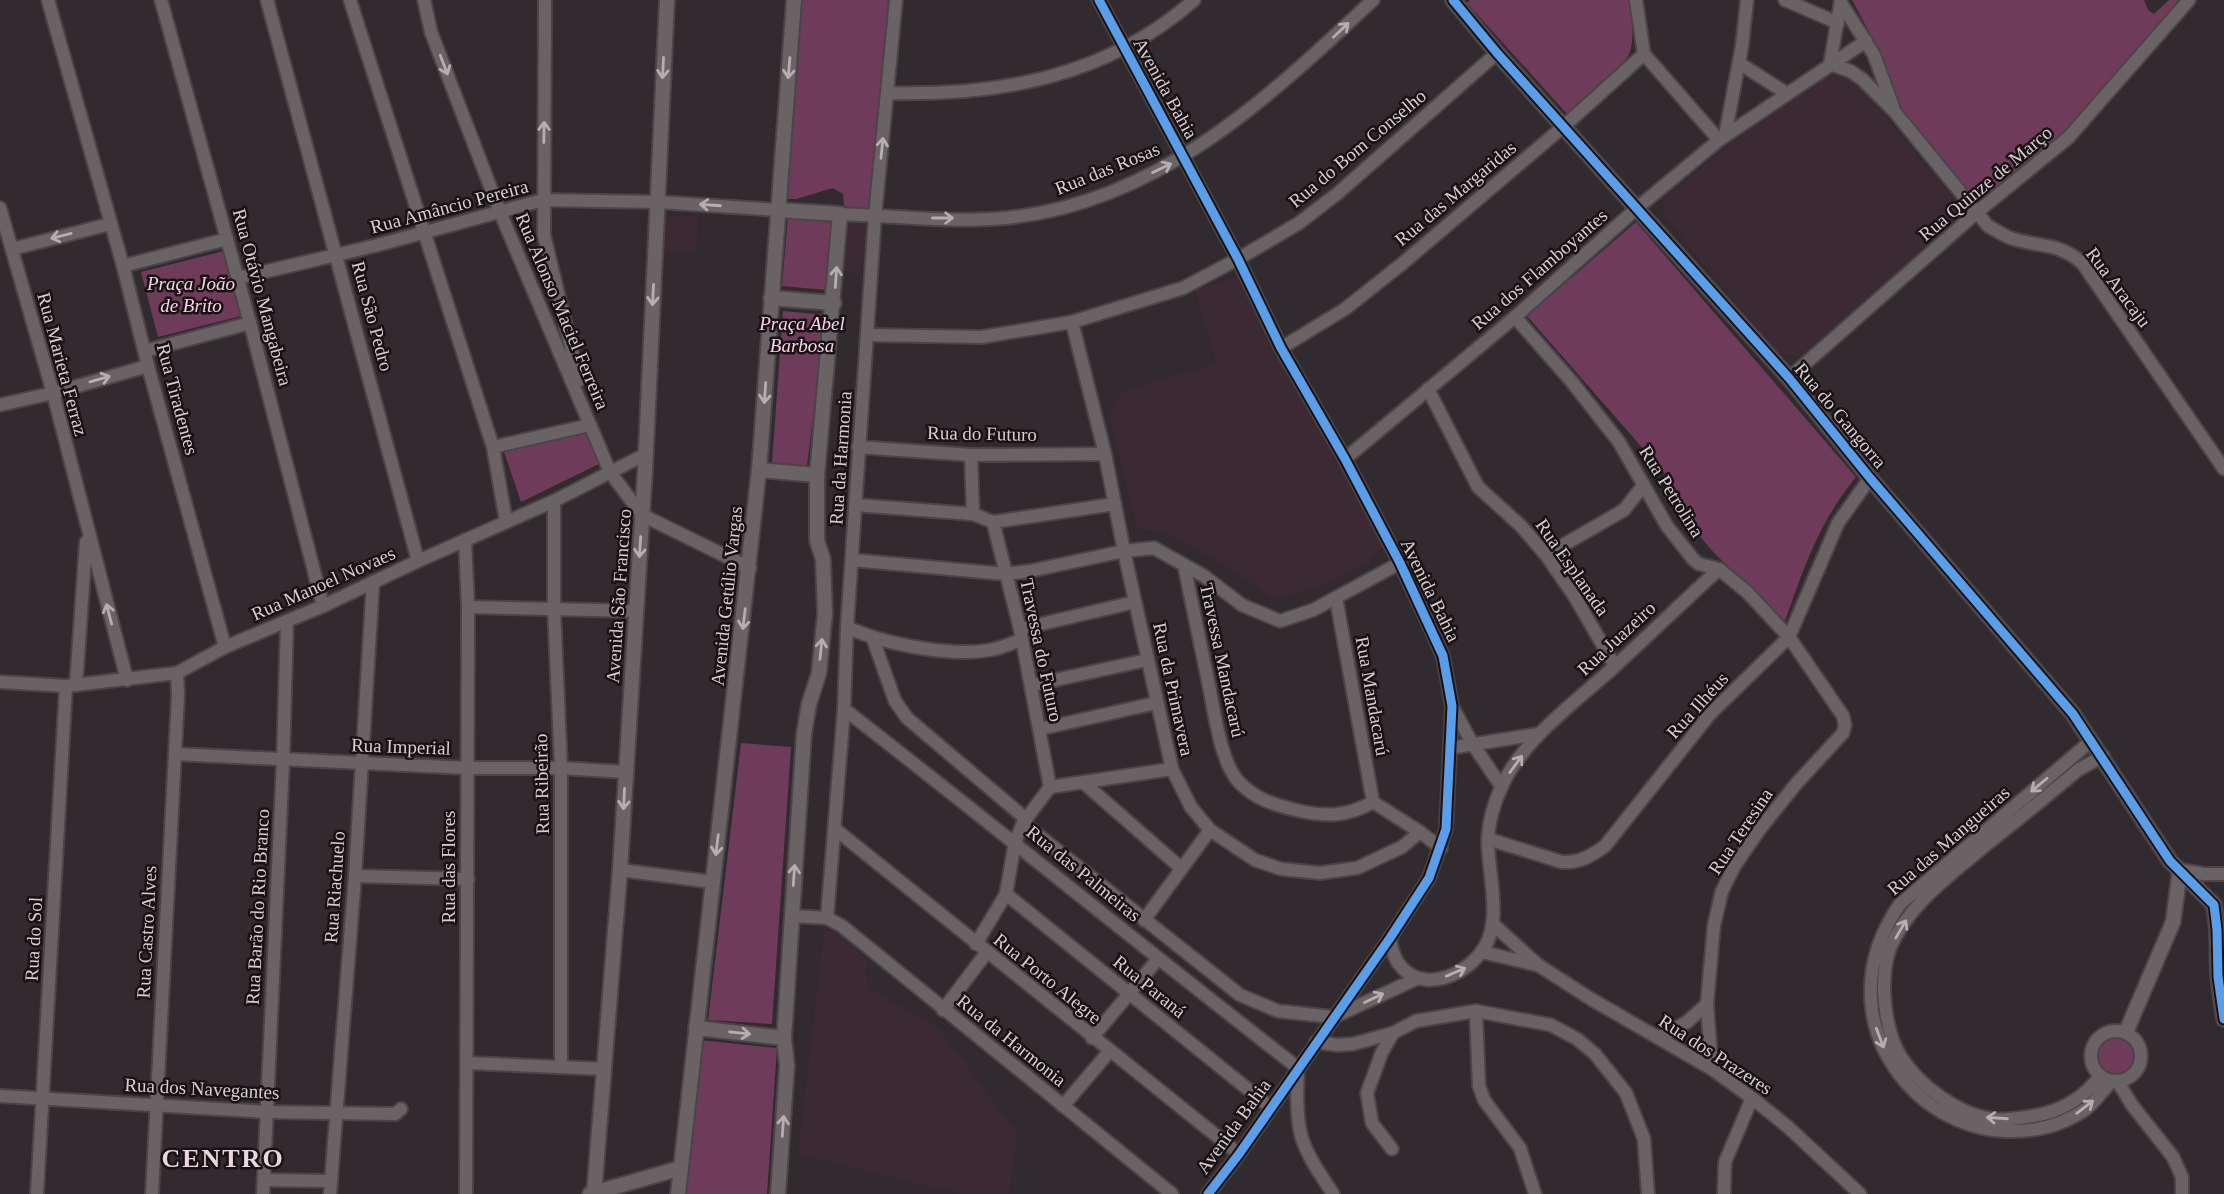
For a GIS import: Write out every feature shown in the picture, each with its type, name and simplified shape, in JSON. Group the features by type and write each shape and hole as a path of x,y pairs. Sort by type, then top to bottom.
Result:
{"street":[{"name":"Rua Tiradentes","path":"48,0 123,266 225,647"},
{"name":"Rua Otávio Mangabeira","path":"162,0 250,323 323,606"},
{"name":"Rua São Pedro","path":"267,0 418,561"},
{"path":"350,0 493,447 506,521"},
{"name":"Rua Alonso Maciel Ferreira","path":"424,0 431,32 500,212 610,472 642,515 750,568"},
{"path":"493,447 589,421 544,235 545,0"},
{"name":"Avenida São Francisco","path":"593,1193 620,870 646,454 667,0"},
{"name":"Avenida Getúlio Vargas","path":"678,1194 750,568 794,0"},
{"name":"Rua da Harmonia","path":"896,0 875,215 858,447 844,709 827,918 842,926 1172,1194"},
{"name":"Avenida Bahia","path":"1099,0 1238,259 1281,348 1345,459 1400,563 1443,656 1452,706 1446,829 1429,878 1390,938 1208,1194"},
{"path":"887,93 938,94 1020,85 1070,71 1125,48 1175,17 1194,0"},
{"name":"Rua das Rosas","path":"840,214 1004,218 1058,209 1097,197 1184,157 1229,127 1295,73 1373,0"},
{"path":"1636,0 1644,54 1722,138"},
{"path":"1722,138 1739,64 1747,0"},
{"path":"1785,0 1838,23"},
{"name":"Rua Quinze de Março","path":"1788,378 1976,213 2068,138 2189,0"},
{"name":"Rua do Gangorra","path":"1458,1 1497,53 1788,378 1870,478 2073,713 2170,862 2214,905 2218,977 2224,1019"},
{"path":"1830,64 1841,1"},
{"name":"Rua Aracaju","path":"1841,1 1882,72 1894,111"},
{"name":"Rua dos Flamboyantes","path":"1345,459 1722,138 1866,41"},
{"name":"Rua do Bom Conselho","path":"868,335 982,337 1072,322 1183,288 1299,223 1338,194 1497,53"},
{"name":"Rua das Margaridas","path":"1281,348 1345,309 1413,254 1644,54"},
{"path":"1739,64 1786,93"},
{"name":"Rua Aracaju","path":"1830,64 1850,71 1862,79 1894,111 1988,226 2008,237 2061,248 2083,264 2224,468"},
{"name":"Rua Amâncio Pereira","path":"238,278 336,256 543,200 658,202 840,214"},
{"name":"Rua Marieta Ferraz","path":"0,208 53,393 127,680"},
{"path":"778,1194 787,1065 784,1038 804,734 809,704 819,673 824,613 823,559 817,541 817,475 840,214"},
{"path":"12,249 110,224"},
{"path":"123,266 227,239"},
{"path":"771,298 834,303"},
{"name":"Rua Petrolina","path":"1515,317 1572,382 1619,442 1667,526 1693,559 1699,564 1718,569 1747,592 1789,637 1843,716 1845,725 1838,740"},
{"name":"Rua da Primavera","path":"1072,322 1105,454 1172,769 1191,807 1210,830 1255,860 1281,869 1320,873 1357,868 1402,847 1420,832"},
{"path":"145,351 250,323"},
{"path":"0,405 148,366"},
{"name":"Rua Esplanada","path":"1428,389 1478,487 1521,526 1546,555 1573,594 1615,666"},
{"name":"Rua do Futuro","path":"858,447 971,455 1105,454"},
{"name":"Rua Manoel Novaes","path":"0,682 71,686 177,673 225,647 323,606 554,501 646,454"},
{"path":"971,455 973,514"},
{"path":"759,470 817,475"},
{"name":"Rua Ilhéus","path":"1488,839 1562,862 1574,863 1605,846 1710,714 1789,637 1838,523 1870,478"},
{"path":"1546,555 1624,510 1643,486"},
{"name":"Rua Ribeirão","path":"554,501 554,609 561,768 561,1066"},
{"path":"856,505 973,514 993,522 1115,504"},
{"name":"Travessa do Futuro","path":"993,522 1032,685 1051,787"},
{"name":"Rua Marieta Ferraz","path":"71,686 87,531"},
{"name":"Rua das Flores","path":"465,540 468,607 466,1194"},
{"path":"852,560 1005,574 1124,551 1154,548 1204,576 1242,605 1280,621 1313,610 1400,563"},
{"name":"Travessa Mandacarú","path":"1184,565 1222,750 1237,781 1271,804 1317,815 1340,815 1358,811 1373,802"},
{"name":"Rua Juazeiro","path":"1493,924 1488,839 1501,786 1538,734 1718,569"},
{"name":"Rua Riachuelo","path":"330,1188 355,876 373,582"},
{"name":"Rua Mandacarú","path":"1336,598 1373,802"},
{"path":"847,626 873,639 898,645 962,651 990,650 1020,634 1135,602"},
{"path":"468,607 636,611"},
{"name":"Rua Barão do Rio Branco","path":"263,1194 287,621"},
{"name":"Rua das Palmeiras","path":"873,639 895,701 907,718 1024,821 1143,920 1240,995 1279,1011 1333,1017"},
{"path":"1032,685 1147,660"},
{"name":"Rua Castro Alves","path":"152,1194 177,673"},
{"name":"Rua do Sol","path":"37,1194 71,686"},
{"path":"1040,729 1156,703"},
{"name":"Avenida Bahia","path":"1452,706 1472,743 1501,786"},
{"name":"Rua das Palmeiras","path":"844,709 1298,1068"},
{"path":"1450,748 1538,734"},
{"name":"Rua Teresina","path":"1712,1069 1707,1004 1714,925 1722,891 1760,829 1796,784 1838,740"},
{"name":"Rua das Mangueiras","path":"1960,859 2091,741"},
{"name":"Rua Imperial","path":"175,754 283,761 625,772"},
{"name":"Rua das Mangueiras","path":"2103,756 2078,770 1900,904 1889,920 1883,948 1885,1006 1900,1077 1962,1122 1989,1131 2019,1132 2049,1128 2087,1108 2110,1080"},
{"path":"943,1010 982,948 1006,894 1015,842 1024,821 1051,787 1172,769"},
{"path":"1084,783 1181,868"},
{"path":"1373,802 1441,848"},
{"name":"Rua Porto Alegre","path":"835,829 1238,1154"},
{"path":"1143,920 1210,830"},
{"path":"620,870 713,882"},
{"path":"2126,1032 2173,922 2180,870 2224,874"},
{"path":"355,876 468,879"},
{"name":"Rua Paraná","path":"1006,894 1270,1107"},
{"path":"2217,930 2224,912"},
{"path":"791,916 827,918"},
{"path":"1333,1017 1416,979 1431,980 1454,974 1469,966 1482,952 1493,924"},
{"name":"Rua dos Prazeres","path":"1493,924 1538,965 1712,1069 1752,1098 1788,1127 1860,1194"},
{"path":"1390,938 1392,953 1400,967 1416,979"},
{"name":"Rua das Mangueiras","path":"1883,948 1872,965 1871,1007 1877,1034 1895,1060"},
{"name":"Rua dos Prazeres","path":"1482,952 1538,965"},
{"path":"1092,1038 1158,959"},
{"path":"1658,1038 1687,1022 1707,1004"},
{"path":"1871,1007 1885,1006"},
{"path":"1476,1011 1479,1086 1484,1100 1520,1148 1535,1194"},
{"path":"1316,1042 1353,1044 1394,1033 1416,1021 1476,1011 1551,1025 1577,1039 1595,1054 1626,1093 1644,1139 1648,1194"},
{"path":"696,1028 784,1038"},
{"path":"2110,1080 2134,1075 2142,1060 2138,1043 2126,1032 2106,1032 2092,1045 2091,1065 2110,1080 2173,1157 2182,1177 2182,1194"},
{"path":"1392,1149 1372,1124 1367,1093 1382,1052 1394,1033"},
{"path":"1063,1106 1109,1052"},
{"path":"468,1063 604,1069"},
{"path":"1298,1068 1297,1093 1301,1135 1310,1157 1333,1194"},
{"name":"Rua das Mangueiras","path":"1935,1103 1991,1119 2018,1119 2046,1114 2070,1104 2092,1087 2110,1080"},
{"name":"Rua dos Navegantes","path":"0,1096 267,1112 395,1114 401,1110"},
{"path":"1724,1194 1725,1162 1752,1098"},
{"path":"2046,1114 2049,1128"},
{"path":"593,1193 681,1168"},
{"path":"264,1180 330,1188"}],"shaded area":[{"path":"1832,74 1856,79 1961,208 1955,220 1802,357 1777,354 1662,213 1665,197 1788,97"},
{"path":"662,215 699,216 696,252 660,251"},
{"path":"847,221 867,223 862,273 841,270"},
{"path":"1240,276 1384,545 1366,565 1323,586 1274,599 1231,569 1165,532 1137,529 1109,413 1124,390 1216,364 1195,290"},
{"path":"824,930 847,934 867,953 866,976 869,988 938,1027 1018,1134 1009,1194 960,1194 798,1154"}],"green space":[{"path":"801,0 888,0 872,209 844,206 843,194 833,188 796,199 786,199"},
{"path":"1470,0 1630,0 1632,43 1628,56 1617,70 1567,114 1467,3"},
{"path":"1852,0 2144,0 2148,10 2154,14 2169,0 2182,0 2066,131 1986,199 1971,197 1904,117 1876,45"},
{"name":"Praça Abel Barbosa","path":"788,216 833,220 826,290 782,286"},
{"path":"1636,222 1856,477 1822,528 1785,621 1715,554 1667,498 1674,484 1527,316"},
{"name":"Praça João de Brito","path":"224,251 241,316 158,337 141,272"},
{"name":"Praça Abel Barbosa","path":"783,311 826,315 807,466 772,462"},
{"path":"586,432 601,463 521,502 503,449"},
{"path":"741,743 791,747 772,1024 708,1020"},
{"path":"2116,1033 2132,1040 2139,1056 2132,1072 2116,1079 2100,1072 2093,1056 2100,1040"},
{"path":"700,1040 777,1048 767,1194 685,1194"}],"cycle path":[{"path":"1099,0 1238,259 1281,348 1345,459 1400,563 1443,656 1452,706 1446,829 1429,878 1239,1154 1208,1194"},
{"path":"1453,0 1497,53 1789,378 1870,478 2073,714 2170,861 2214,905 2218,977 2224,1019"}],"district":[{"name":"CENTRO","path":"223,1158"}]}
